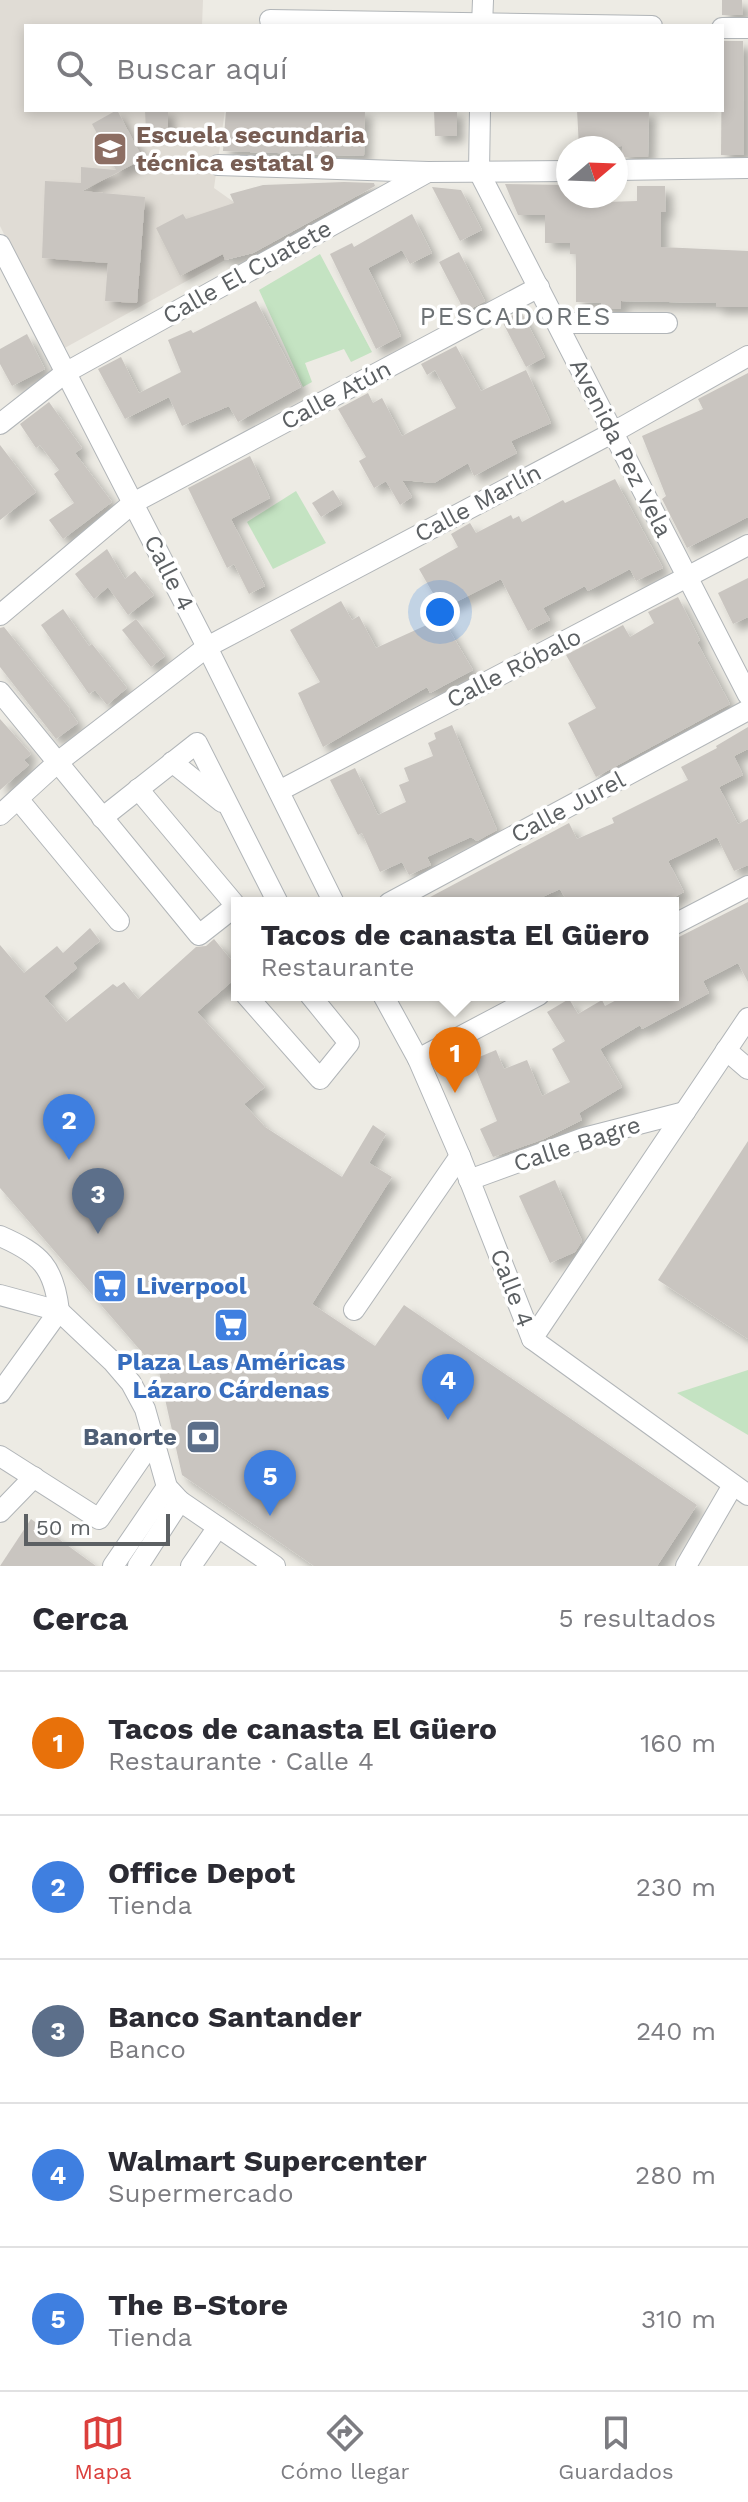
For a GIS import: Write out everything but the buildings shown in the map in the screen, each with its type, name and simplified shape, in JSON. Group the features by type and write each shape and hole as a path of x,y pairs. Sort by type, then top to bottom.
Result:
{"street":[{"path":"270,20 482,24 483,0"},
{"path":"724,28 748,28"},
{"name":"Avenida Pez Vela","path":"480,112 479,172 748,695"},
{"path":"218,165 428,172 556,171"},
{"path":"628,170 748,168"},
{"name":"Calle El Cuatete","path":"0,424 65,373 428,172"},
{"name":"Calle 4","path":"0,245 207,647 331,897"},
{"name":"Calle Atún","path":"0,615 133,503 539,287"},
{"path":"558,323 667,323"},
{"name":"Calle Marlín","path":"0,815 58,762 207,647 612,433 748,356"},
{"name":"Calle Róbalo","path":"279,791 748,545"},
{"path":"0,692 199,935 231,911"},
{"name":"Calle Jurel","path":"400,897 748,710"},
{"path":"102,818 197,743 275,897"},
{"path":"172,762 229,807"},
{"path":"138,789 231,901"},
{"path":"18,799 119,921"},
{"path":"679,922 748,886"},
{"path":"251,1001 320,1079 349,1043 315,1001"},
{"name":"Calle 4","path":"386,1001 418,1059 460,1156 532,1339 741,1490"},
{"path":"418,1059 528,1001"},
{"path":"532,1339 748,1018"},
{"path":"726,1050 748,1069"},
{"name":"Calle Bagre","path":"469,1180 584,1138 685,1112"},
{"path":"354,1310 460,1156"},
{"path":"0,1236 19,1244 43,1263 56,1282 59,1311 0,1393"},
{"path":"0,1295 59,1311 105,1354 131,1383 145,1409 174,1494 275,1566"},
{"path":"0,1456 99,1519 154,1439"},
{"path":"0,1512 34,1477"},
{"path":"686,1566 741,1490"},
{"path":"113,1566 174,1494"},
{"path":"138,1566 174,1494"},
{"path":"191,1566 218,1527"}],"shaded area":[{"name":"Escuela secundaria técnica estatal 9","path":"0,0 203,0 202,24 24,24 24,112 225,112 214,188 276,232 61,350 0,226"}],"green space":[{"path":"320,254 372,352 351,362 344,349 305,363 312,382 303,387 259,290"},
{"path":"296,491 326,543 273,569 247,522"},
{"path":"748,1370 748,1435 677,1393"}],"place":[{"name":"Escuela secundaria técnica estatal 9","path":"110,149"},
{"name":"Tacos de canasta El Güero","path":"455,1093"},
{"name":"Office Depot","path":"69,1160"},
{"name":"Banco Santander","path":"98,1234"},
{"name":"Liverpool","path":"110,1286"},
{"name":"Plaza Las Américas Lázaro Cárdenas","path":"231,1325"},
{"name":"Walmart Supercenter","path":"448,1420"},
{"name":"Banorte","path":"203,1437"},
{"name":"The B-Store","path":"270,1516"}],"district":[{"name":"PESCADORES","path":"516,316"}]}
